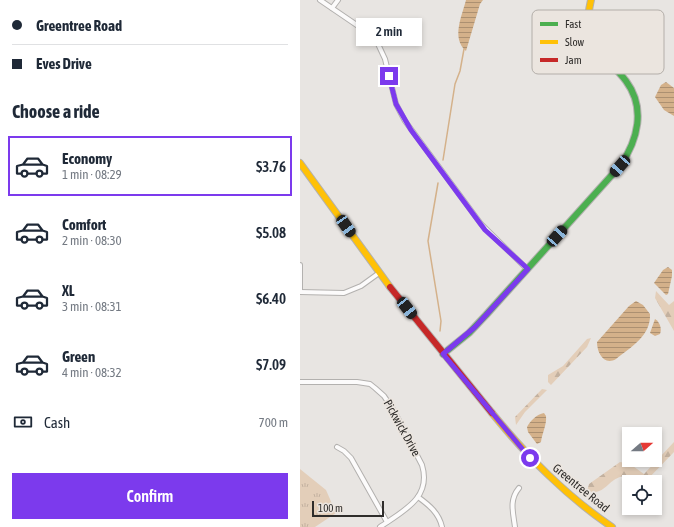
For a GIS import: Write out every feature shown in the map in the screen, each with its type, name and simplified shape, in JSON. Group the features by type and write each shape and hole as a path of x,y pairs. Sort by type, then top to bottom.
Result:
{"main road":[{"path":"588,10 591,0"},
{"path":"443,354 475,327 620,166 631,150 637,132 637,105 631,89 620,74"},
{"name":"Greentree Road","path":"300,163 379,273 512,438 549,478 578,504 612,527"}],"street":[{"path":"320,0 367,32 378,44 385,59 396,104 404,120 481,224 528,269"},
{"path":"332,8 338,0"},
{"path":"300,265 300,292 344,293 361,286 379,273"},
{"name":"Pickwick Drive","path":"300,382 364,382 370,384 380,391 397,416 422,465 424,472 424,484 418,497 408,507 380,527"},
{"path":"337,447 351,458 387,522"},
{"path":"515,527 512,503 513,497 519,488"},
{"path":"418,497 435,511 442,527"}],"green space":[{"path":"656,291 669,305 674,301 674,331 655,298"},
{"path":"591,338 587,347 551,385 548,382 548,375 563,366 587,339"},
{"path":"542,389 547,390 525,412 516,425 515,417"},
{"path":"674,442 674,452 662,464 662,455"},
{"path":"620,462 622,462 622,467 634,467 644,474 651,467 660,467 652,475 622,475 598,491 587,491 589,484"},
{"path":"300,469 326,490 336,513 315,527 300,527"}],"shaded area":[{"path":"466,0 483,0 480,4 466,51 459,40 458,33"},
{"path":"666,82 674,88 674,116 664,110 655,97 661,85"},
{"path":"668,267 672,270 672,276 668,294 666,295 654,283 663,270"},
{"path":"636,301 643,305 650,314 647,329 644,335 616,359 612,361 605,360 598,350 597,342 629,306"},
{"path":"655,319 657,320 661,330 660,334 655,336 650,333"},
{"path":"544,413 546,416 545,426 541,442 537,444 528,432 527,427 534,418"}],"waterway":[{"path":"443,160 455,84 460,71 464,49"},
{"path":"438,183 428,241 441,321 440,331"}],"traffic: fast":[{"path":"443,354 469,333 486,315 620,166 635,135 638,113 632,91 621,74"}],"traffic: slow":[{"path":"589,10 591,0"},
{"path":"300,163 390,287"},
{"path":"492,413 533,460 578,502 612,527"}],"traffic: jam":[{"path":"390,287 492,413"}],"route":[{"path":"389,76 396,104 411,130 485,230 516,260 528,269 469,333 443,354 530,458"}]}
